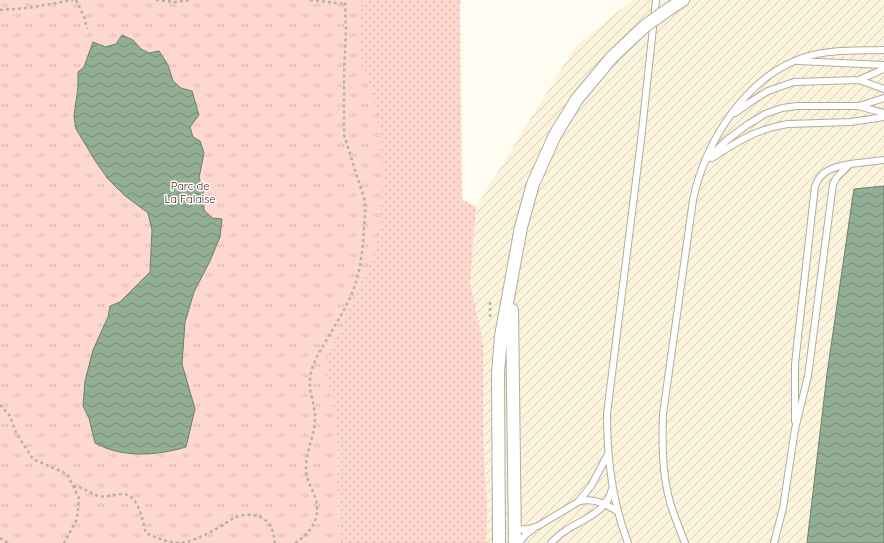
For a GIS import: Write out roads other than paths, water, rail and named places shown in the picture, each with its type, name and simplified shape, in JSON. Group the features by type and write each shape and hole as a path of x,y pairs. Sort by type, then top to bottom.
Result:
{"street":[{"path":"499,543 499,348 524,212 533,184 544,158 562,123 577,99 612,58 646,26 683,0"},
{"path":"512,279 511,356 515,543"}],"lane":[{"path":"628,543 618,512 613,486 608,453 607,414 635,190 656,0"},
{"path":"685,543 673,512 666,484 662,434 663,414 693,200 703,164 713,142 727,121 757,86 774,73 794,61 815,55 884,50"},
{"path":"794,61 884,65"},
{"path":"859,80 884,69"},
{"path":"727,121 752,101 778,87 794,82 859,80 884,89"},
{"path":"858,106 884,98"},
{"path":"703,164 735,133 755,119 782,108 797,106 858,106 884,113"},
{"path":"703,164 742,140 760,131 779,125 852,122 884,117"},
{"path":"795,429 795,364 815,186 819,177 827,170 838,166 884,160"},
{"path":"774,543 785,498 795,429 808,376 831,190 837,177 850,164"},
{"path":"519,543 525,535 578,502 592,486 608,453"},
{"path":"551,543 564,531 595,513 605,504 610,497 613,486"},
{"path":"578,502 588,500 605,504 618,512"},
{"path":"514,530 529,529 538,526"}],"water":[{"path":"122,35 133,40 141,49 149,53 159,51 168,65 173,81 181,88 192,91 199,115 190,127 193,137 200,141 204,153 199,178 203,187 204,210 212,218 222,219 220,237 210,261 194,292 185,322 182,364 195,409 186,447 151,454 116,451 95,443 89,418 83,406 85,381 93,350 108,317 110,306 120,302 150,272 152,230 148,213 124,195 108,179 76,129 74,116 78,87 78,72 84,67 93,42 105,47 116,44"},
{"path":"884,186 884,543 807,543 827,374 854,189"}],"park label":[{"name":"Parc de La Falaise","path":"190,192"}]}
